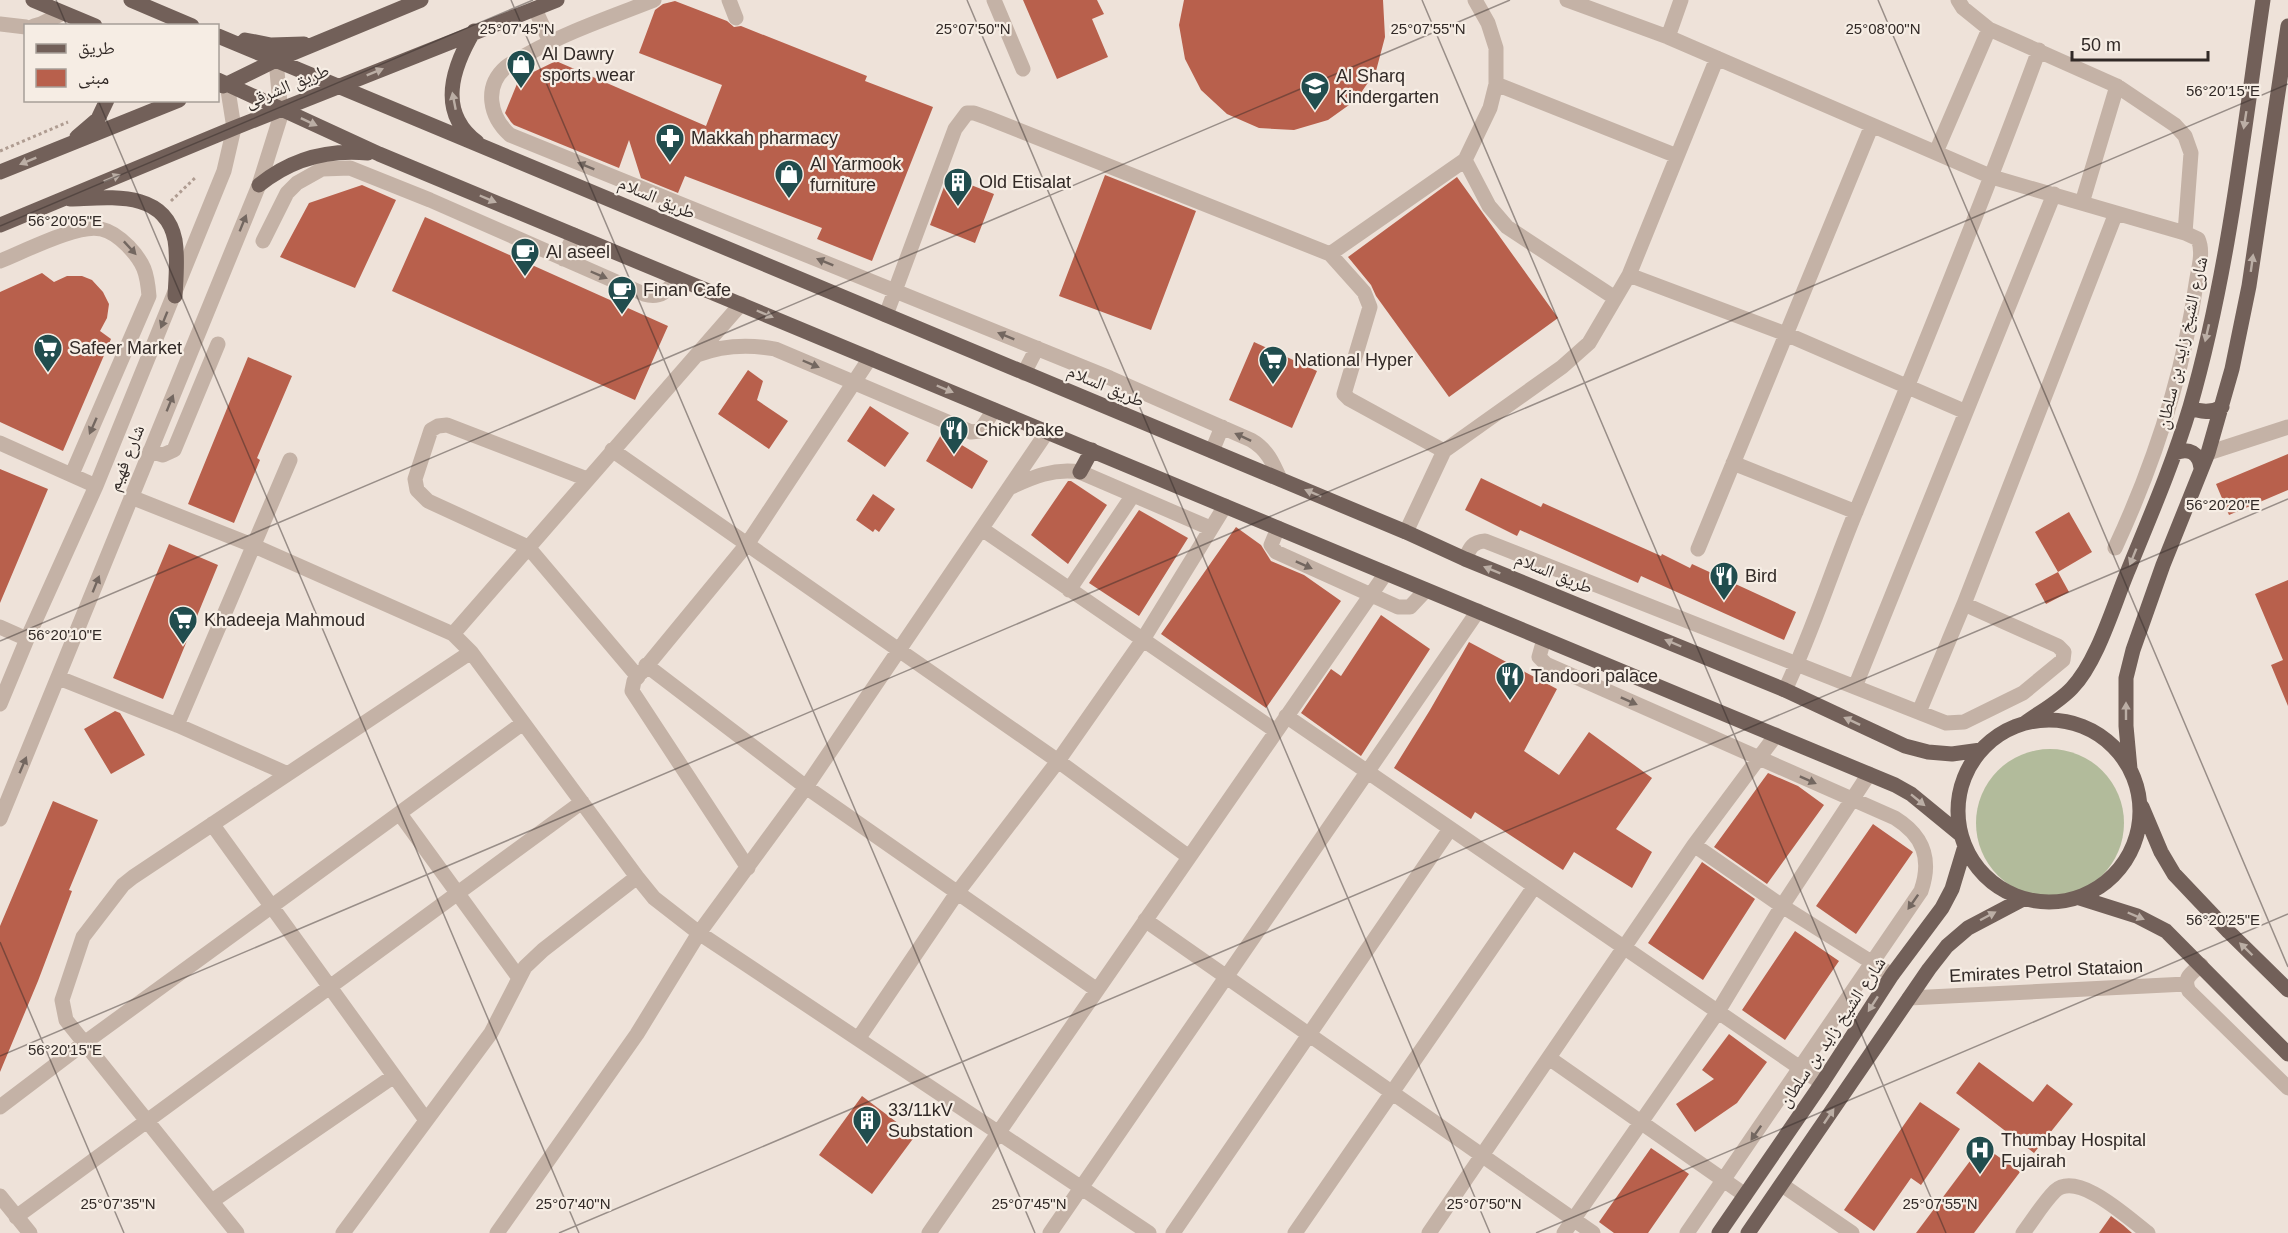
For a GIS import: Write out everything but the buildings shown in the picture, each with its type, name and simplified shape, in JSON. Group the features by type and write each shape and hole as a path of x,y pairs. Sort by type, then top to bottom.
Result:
{"main road":[{"path":"33,0 90,24"},
{"path":"131,0 187,24"},
{"name":"طريق الشرقى","path":"221,84 421,0"},
{"name":"طريق الشرقى","path":"0,225 234,128 557,0"},
{"name":"شارع الشيخ زايد بن سلطان","path":"2025,723 2061,698 2085,671 2101,637 2175,453 2190,407 2215,300 2263,0"},
{"path":"2130,769 2126,726 2126,678 2133,650 2163,566 2208,453 2222,407 2247,296 2288,26"},
{"path":"474,32 462,51 452,80 452,99 458,117 468,135 484,148"},
{"path":"219,36 271,45 316,43"},
{"name":"طريق السلام","path":"219,36 1407,532 1465,559 1785,690 1905,746 1928,752 1952,754 1981,750"},
{"path":"221,84 282,109 379,154 1869,774 1911,794 1963,840"},
{"path":"66,146 98,119 105,102"},
{"path":"0,172 175,102"},
{"path":"259,185 276,171 310,157 346,151 379,154"},
{"path":"58,200 129,198 151,205 165,216 175,239 175,296"},
{"path":"2190,407 2210,412 2222,407"},
{"path":"2175,453 2184,449 2193,452 2200,458 2201,468"},
{"path":"1080,472 1092,450"},
{"path":"2055,720 2085,727 2112,744 2130,769 2137,786 2140,803 2139,827 2132,850 2119,870 2101,887 2080,898 2052,903 2023,899 1998,888 1978,869 1963,840 1958,805 1965,775 1981,750 1994,738 2008,729 2025,723 2055,720"},
{"path":"2140,803 2161,852 2174,874 2288,990"},
{"name":"شارع الشيخ زايد بن سلطان","path":"1719,1233 1822,1083 1892,975 1942,908 1952,889 1963,840"},
{"path":"2080,898 2137,916 2166,931 2288,1054"},
{"path":"1748,1233 1947,946 1968,928 2023,899"}],"street":[{"path":"654,0 550,42 505,67 494,84 490,103 498,124 510,135 1037,348 1222,427 1259,444 1271,459 1280,479"},
{"path":"729,0 736,18"},
{"path":"994,0 1023,69"},
{"path":"1330,254 1465,160 1490,108 1496,84 1496,48 1488,23 1475,0"},
{"path":"1668,37 1681,0"},
{"path":"1958,0 1963,8 1989,29 2117,86 2175,125 2185,136 2191,153 2185,233"},
{"path":"1573,1 1668,37 1992,177 2185,233 2198,239 2201,244 2195,294 2172,399 2153,456 2115,548"},
{"path":"535,9 550,42"},
{"path":"41,24 73,18"},
{"path":"0,24 24,27"},
{"path":"1936,152 1989,29"},
{"path":"1785,690 1798,663 1856,512 1992,177 2039,50"},
{"path":"1407,532 1444,451 1575,356 1589,343 1629,275 1717,58"},
{"path":"276,60 282,109"},
{"path":"221,84 234,128"},
{"path":"1496,84 1677,156"},
{"path":"2082,203 2117,86"},
{"name":"شارع فهيم","path":"0,819 259,185 280,123 282,109"},
{"path":"886,315 956,129 967,113 974,112 1330,254 1364,292 1370,307 1344,394 1349,399 1444,451"},
{"path":"1698,549 1872,125"},
{"name":"شارع فهيم","path":"0,704 96,486 175,296 224,171 234,128"},
{"path":"546,173 558,155"},
{"path":"1465,160 1489,206 1507,227 1615,298"},
{"path":"263,241 287,193 303,179 322,170 350,168 430,200 651,296 666,292 677,278"},
{"path":"430,200 438,178"},
{"path":"1855,687 2054,194"},
{"path":"681,230 690,208"},
{"path":"1919,712 1964,604 2116,213"},
{"path":"0,261 84,228 102,229 121,239 141,260 147,277 149,296 72,474"},
{"path":"563,259 574,235"},
{"path":"751,259 762,237"},
{"path":"1629,275 1786,334 1966,412"},
{"path":"2195,294 2215,300"},
{"path":"453,634 741,304"},
{"path":"150,451 162,455 174,450 218,344"},
{"path":"694,356 726,347 759,346 775,349 971,432 980,431 994,410"},
{"path":"1024,373 1037,348"},
{"path":"748,868 632,691 634,681 748,543 870,358"},
{"path":"2172,399 2190,407"},
{"path":"587,480 447,426 438,426 431,430 415,479 417,490 428,501 528,547 642,671 1097,990"},
{"path":"1212,451 1222,427"},
{"path":"2208,453 2288,427"},
{"path":"497,1233 637,1034 699,933 806,787 1047,432"},
{"path":"0,443 96,486"},
{"path":"612,450 1058,761 1189,856"},
{"path":"177,725 290,460"},
{"path":"1733,463 1856,512"},
{"path":"1009,488 1058,470 1080,472 1210,528"},
{"path":"1069,590 1133,495"},
{"path":"131,497 252,545 453,634 471,652 654,898 699,933 1149,1233"},
{"path":"858,1039 957,893 1058,761 1142,641 1225,506"},
{"path":"2130,514 2147,522"},
{"path":"1278,528 1271,544 1276,552 1369,594 1404,608 1415,604 1426,590"},
{"path":"982,530 1276,731"},
{"path":"1465,559 1476,541 1485,541 1946,723 1964,722 2023,693 2063,660 2064,652 2058,646 1964,604"},
{"path":"928,1233 1369,594 1386,573"},
{"path":"1050,1233 1478,611"},
{"path":"0,627 27,639"},
{"path":"1544,639 1539,657 1546,664 1895,818 1917,836 1923,849 1926,877 1921,891 1687,1233"},
{"path":"237,1233 66,1020 62,1000 83,937 123,885 133,877 471,652"},
{"path":"59,678 177,725 288,774"},
{"path":"1286,716 1822,1083"},
{"path":"0,1107 523,723"},
{"path":"1429,1233 1694,845 1776,735"},
{"path":"1564,1233 1717,1013 1782,906 1869,774"},
{"path":"16,1216 582,802"},
{"path":"400,814 459,892 519,978"},
{"path":"212,824 426,1120"},
{"path":"1173,1233 1450,830"},
{"path":"1694,845 1782,906 1892,975"},
{"path":"343,1233 491,1033 507,1007 519,978 538,954 637,877"},
{"path":"1295,1233 1534,887"},
{"path":"1145,920 1593,1233"},
{"path":"2201,965 2188,976 2186,984 2189,991 2288,1088"},
{"name":"Emirates Petrol Stataion","path":"1909,998 2186,984"},
{"path":"1549,1058 1745,1195"},
{"path":"212,1201 394,1076"},
{"path":"1782,1185 1852,1233"},
{"path":"2023,1233 2055,1191 2065,1186 2077,1186 2089,1190 2148,1233"},
{"path":"0,1196 30,1233"}],"path":[{"path":"0,151 72,120"},
{"path":"160,212 196,177"}],"green space":[{"path":"2050,749 2078,754 2103,770 2119,795 2124,823 2119,851 2103,876 2078,892 2050,897 2022,892 1997,876 1981,851 1976,823 1981,795 1997,770 2022,754"}],"place":[{"name":"Al Dawry sports wear","path":"521,90"},
{"name":"Al Sharq Kindergarten","path":"1315,112"},
{"name":"Makkah pharmacy","path":"670,164"},
{"name":"Al Yarmook furniture","path":"789,200"},
{"name":"Old Etisalat","path":"958,208"},
{"name":"Al aseel","path":"525,278"},
{"name":"Finan Cafe","path":"622,316"},
{"name":"Safeer Market","path":"48,374"},
{"name":"National Hyper","path":"1273,386"},
{"name":"Chick bake","path":"954,456"},
{"name":"Bird","path":"1724,602"},
{"name":"Khadeeja Mahmoud","path":"183,646"},
{"name":"Tandoori palace","path":"1510,702"},
{"name":"33/11kV Substation","path":"867,1146"},
{"name":"Thumbay Hospital Fujairah","path":"1980,1176"}]}
